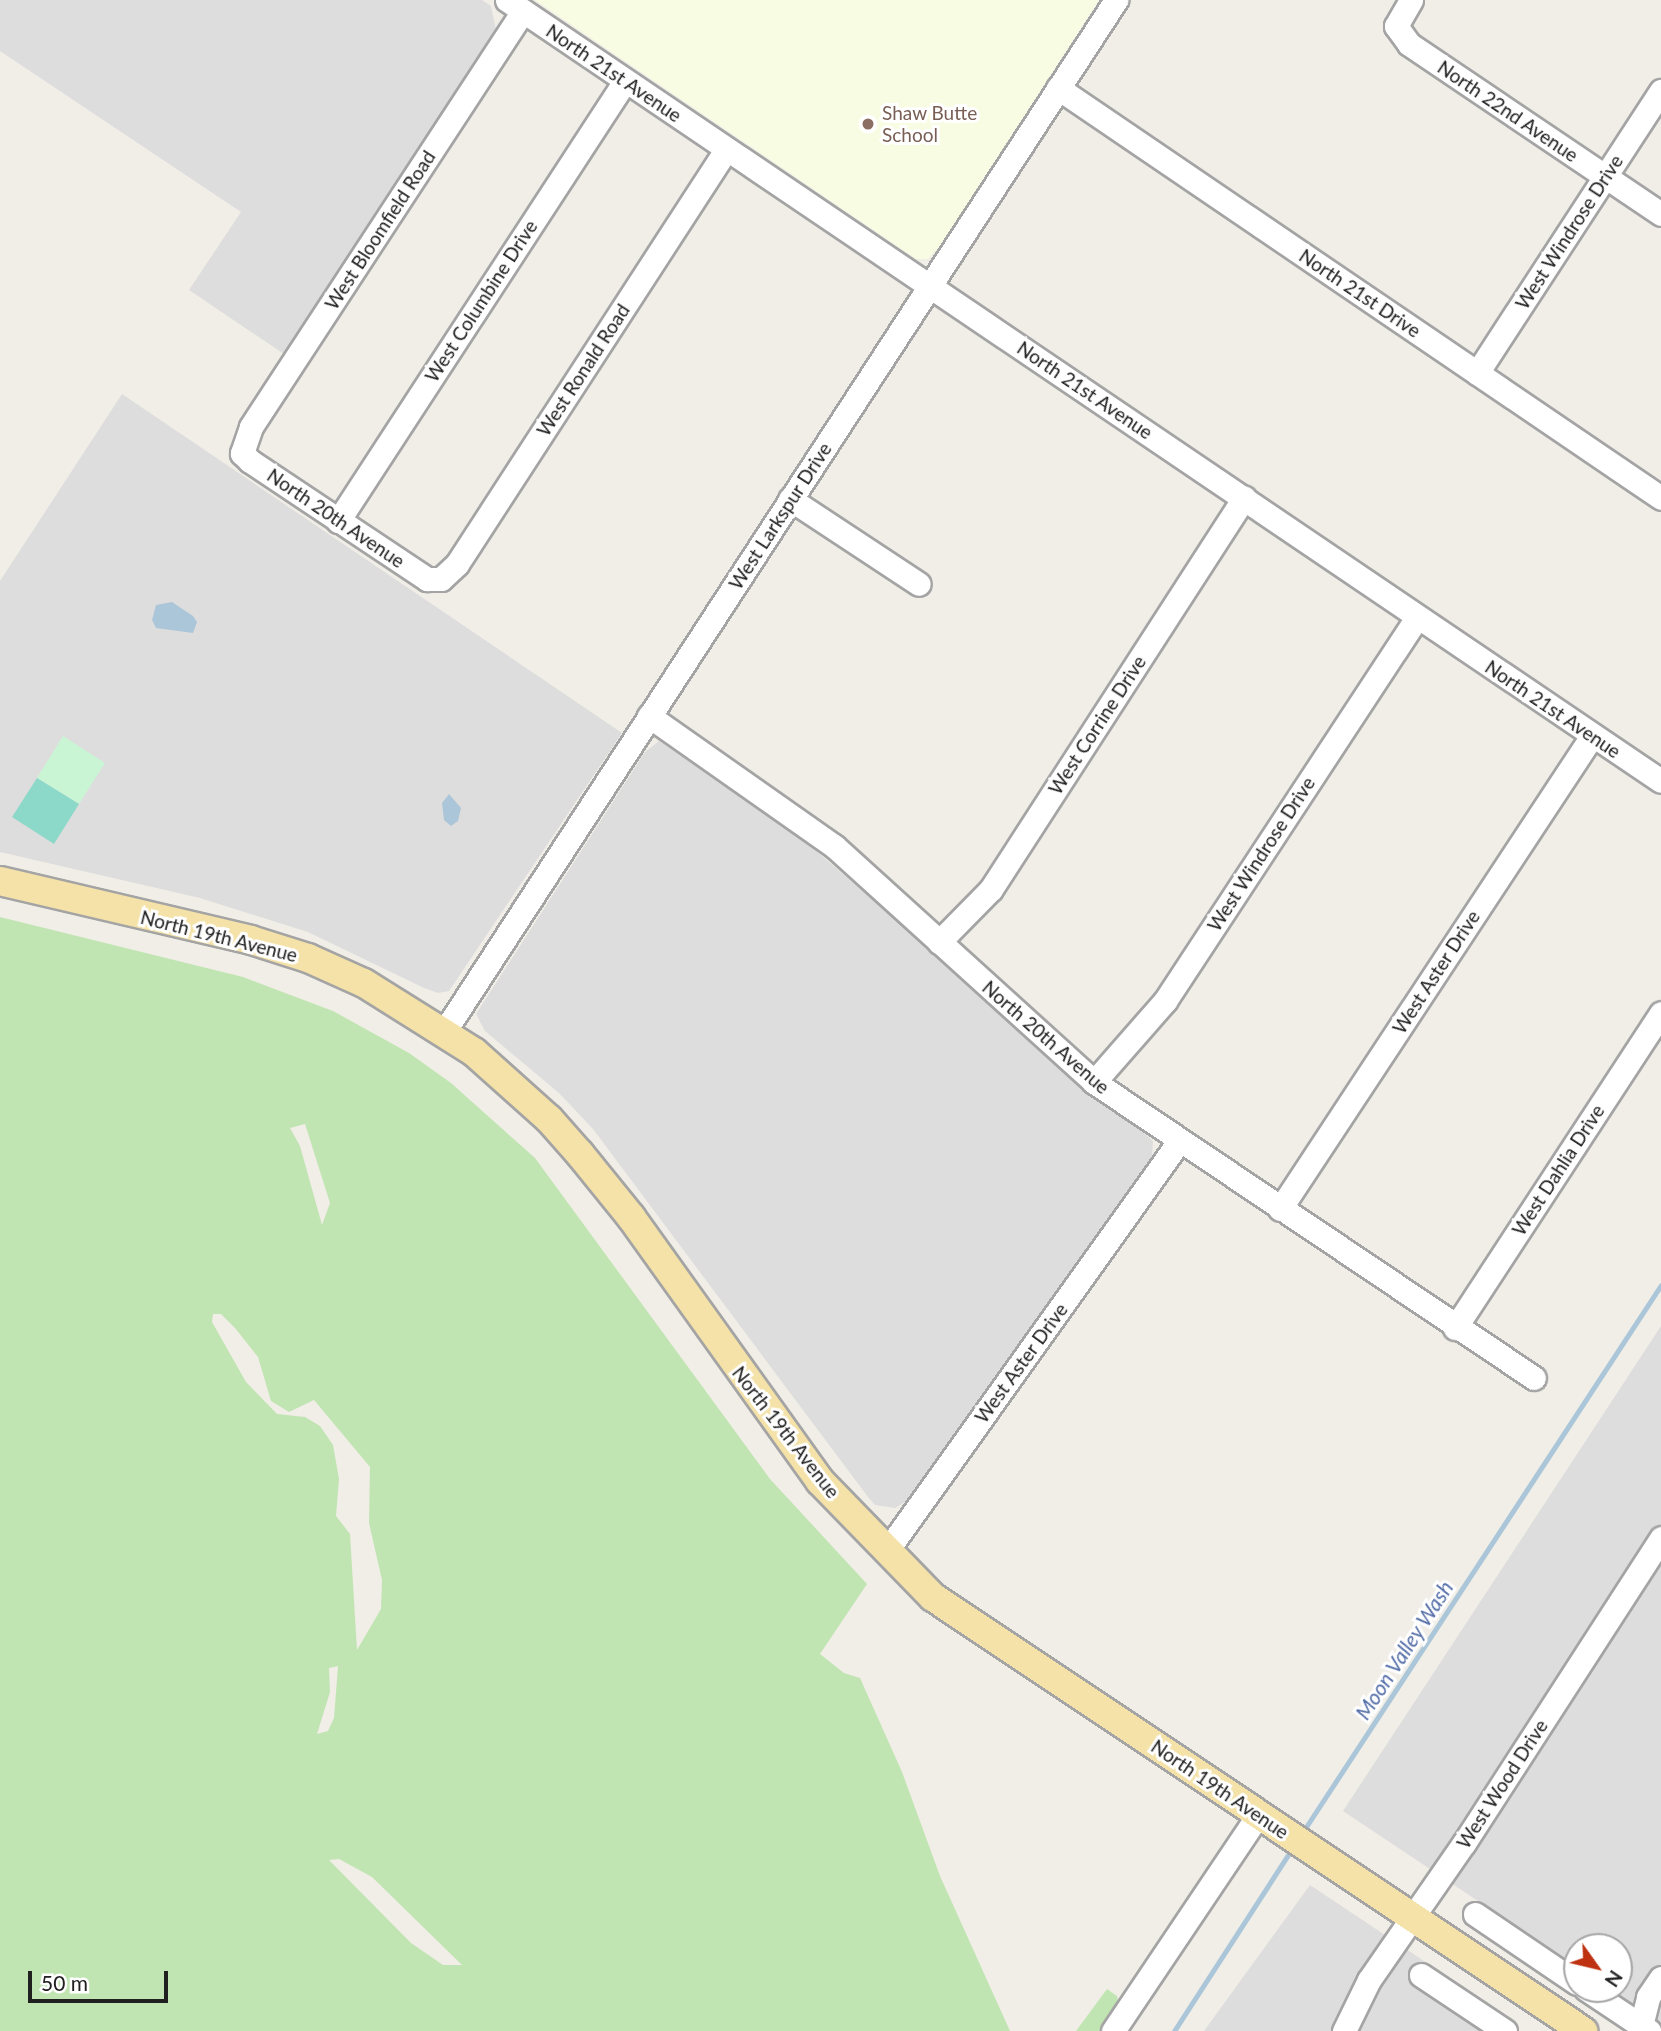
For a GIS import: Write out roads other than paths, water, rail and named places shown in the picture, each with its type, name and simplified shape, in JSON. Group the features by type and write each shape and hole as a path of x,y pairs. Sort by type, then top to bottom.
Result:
{"main road":[{"name":"North 19th Avenue","path":"0,881 251,940 308,958 364,983 444,1031 514,1086 580,1154 631,1217 820,1481 886,1552 933,1597 1583,2031"}],"street":[{"name":"West Larkspur Drive","path":"444,1031 1116,0"},
{"name":"North 22nd Avenue","path":"1411,0 1396,26 1409,44 1661,214"},
{"name":"North 21st Avenue","path":"515,6 1661,781"},
{"name":"West Bloomfield Road","path":"243,453 251,427 515,6"},
{"name":"West Columbine Drive","path":"338,521 625,81"},
{"name":"North 21st Drive","path":"1058,88 1661,498"},
{"name":"West Windrose Drive","path":"1477,373 1661,91"},
{"name":"West Ronald Road","path":"432,581 457,564 726,150"},
{"name":"North 20th Avenue","path":"243,453 338,521 432,581"},
{"name":"West Corrine Drive","path":"939,942 991,889 1244,498"},
{"path":"790,499 919,584"},
{"name":"West Windrose Drive","path":"1094,1082 1165,1001 1417,617"},
{"name":"North 20th Avenue","path":"649,716 804,823 1094,1082 1455,1328 1534,1378"},
{"name":"West Aster Drive","path":"1280,1209 1591,736"},
{"name":"West Dahlia Drive","path":"1455,1328 1661,1013"},
{"name":"West Aster Drive","path":"886,1552 1180,1140"},
{"name":"West Wood Drive","path":"1344,2031 1369,1980 1412,1919 1661,1538"},
{"path":"1113,2031 1258,1815"},
{"path":"1126,2031 1246,1852 1258,1815"},
{"path":"1475,1914 1563,1974"},
{"path":"1421,1975 1505,2031"},
{"path":"1642,2029 1648,1997 1661,1978"},
{"path":"1606,2003 1642,2029"},
{"path":"1642,2029 1661,2010"}],"waterway":[{"name":"Moon Valley Wash","path":"1302,1833 1661,1285"},
{"name":"Moon Valley Wash","path":"1174,2031 1293,1847"}],"place":[{"name":"Shaw Butte School","path":"868,124"}]}
